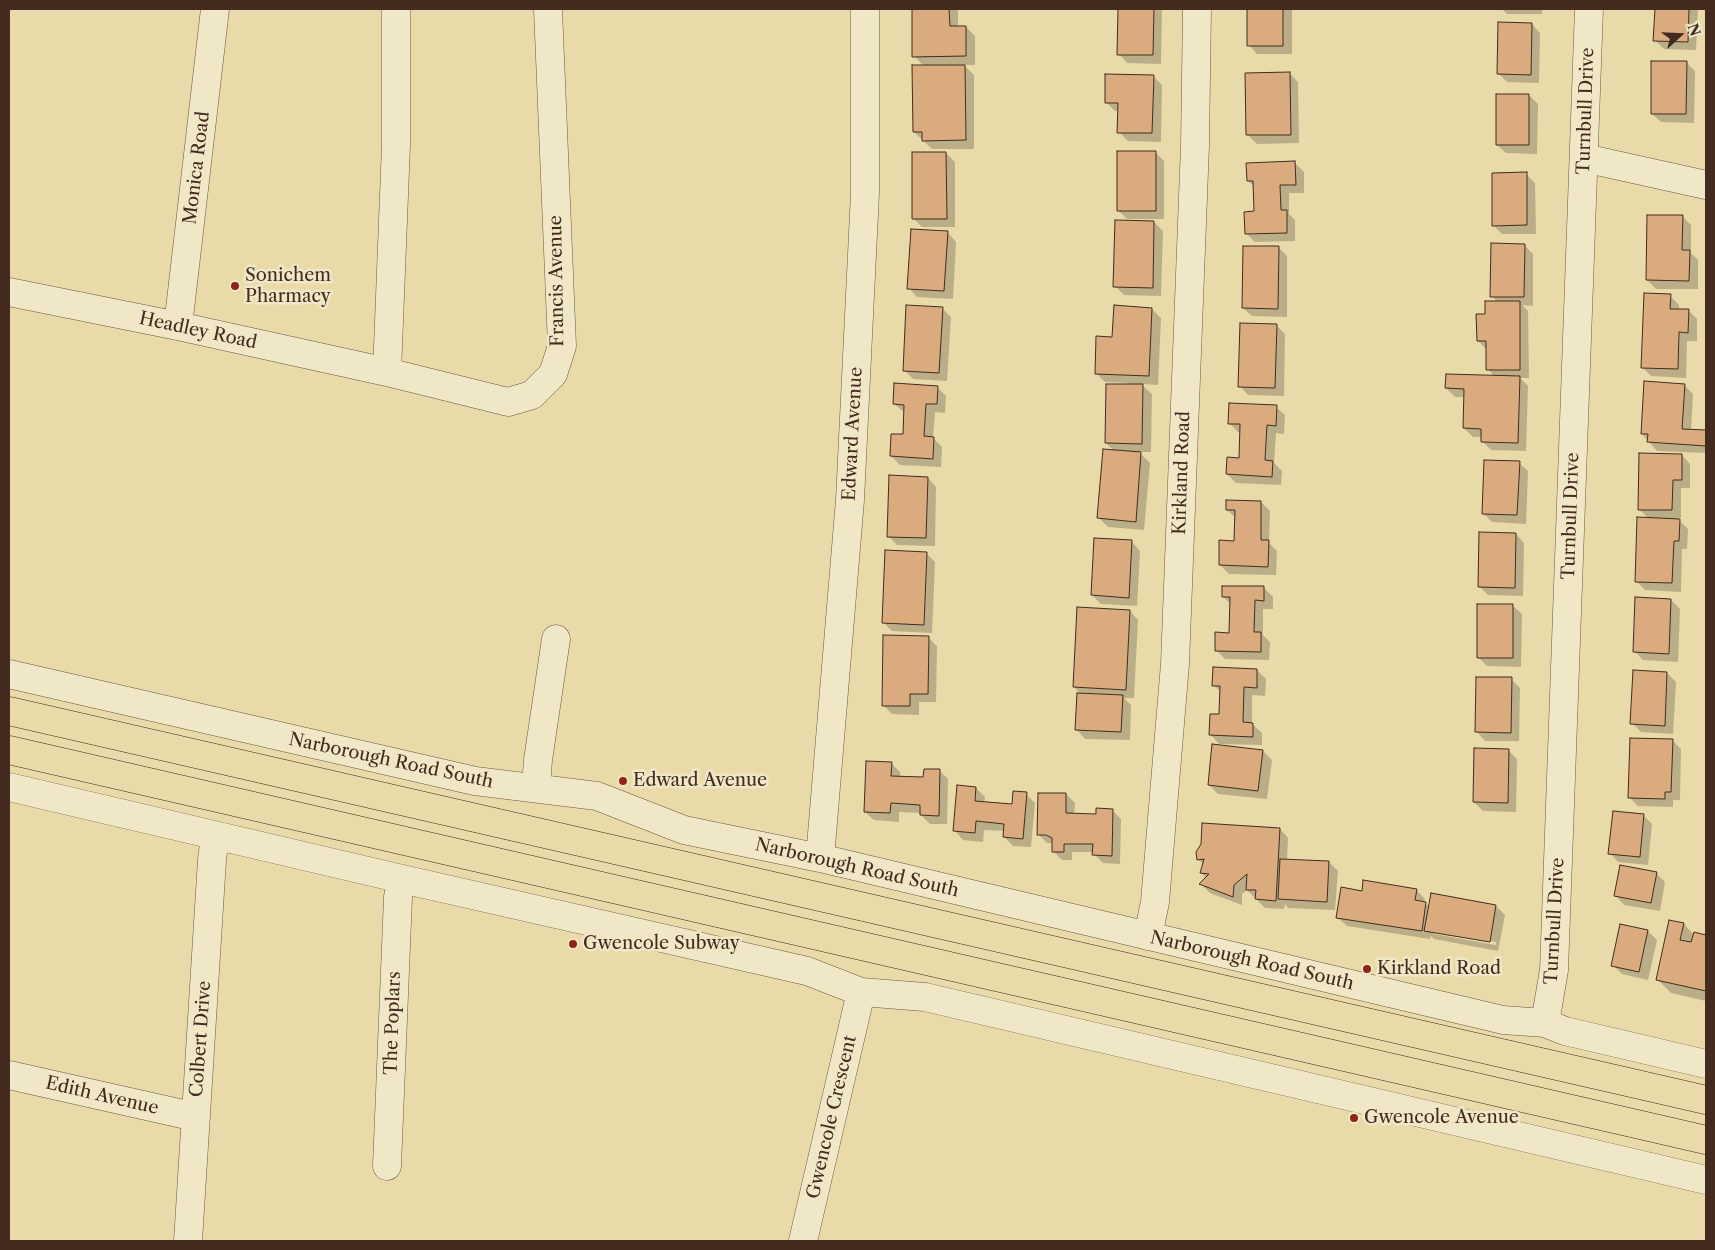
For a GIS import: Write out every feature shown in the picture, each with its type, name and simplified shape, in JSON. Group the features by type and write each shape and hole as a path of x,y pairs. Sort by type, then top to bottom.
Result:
{"main road":[{"name":"Narborough Road South","path":"9,710 1706,1100"},
{"path":"9,750 1706,1140"}],"street":[{"name":"Monica Road","path":"178,326 215,9"},
{"path":"386,372 396,145 396,9"},
{"name":"Francis Avenue","path":"386,372 508,402 532,394 553,374 562,346 548,9"},
{"name":"Edward Avenue","path":"820,858 850,500 865,193 865,9"},
{"name":"Kirkland Road","path":"1148,936 1154,902 1175,664 1195,145 1197,9"},
{"name":"Turnbull Drive","path":"1545,1023 1554,970 1589,9"},
{"path":"1584,158 1706,185"},
{"name":"Headley Road","path":"9,292 178,326 386,372"},
{"path":"536,788 538,760 556,639"},
{"name":"Narborough Road South","path":"9,674 475,781 597,796 684,830 820,858 1503,1020 1545,1023 1565,1031 1706,1064"},
{"path":"9,787 806,971 861,992 925,997 1706,1180"},
{"name":"Colbert Drive","path":"188,1241 215,836"},
{"name":"The Poplars","path":"387,1166 398,897 402,879"},
{"name":"Gwencole Crescent","path":"803,1241 861,992"},
{"name":"Edith Avenue","path":"9,1075 196,1117"}],"building":[{"path":"912,9 949,9 950,26 966,26 966,56 912,57"},
{"path":"1118,9 1154,9 1153,55 1117,55"},
{"path":"1247,9 1283,9 1283,46 1247,46"},
{"path":"1655,9 1689,9 1688,42 1653,41"},
{"path":"1498,22 1532,23 1531,75 1497,74"},
{"path":"1651,61 1687,61 1686,114 1651,114"},
{"path":"912,65 965,65 966,140 922,141 922,132 913,132"},
{"path":"1290,72 1291,135 1246,135 1245,73"},
{"path":"1105,74 1154,75 1152,133 1117,133 1118,103 1105,103"},
{"path":"1496,94 1529,94 1529,145 1496,145"},
{"path":"1117,151 1156,151 1156,211 1117,211"},
{"path":"912,152 946,152 947,219 912,219"},
{"path":"1295,161 1296,185 1280,185 1281,210 1287,210 1287,233 1245,234 1244,212 1254,211 1253,181 1247,181 1246,163"},
{"path":"1527,172 1527,225 1492,226 1492,173"},
{"path":"1647,215 1683,215 1682,250 1690,250 1689,281 1646,280"},
{"path":"1115,220 1154,221 1153,288 1113,287"},
{"path":"911,229 948,231 944,291 907,289"},
{"path":"1491,243 1525,244 1524,297 1490,297"},
{"path":"1243,246 1279,246 1278,309 1242,308"},
{"path":"1644,293 1671,294 1670,309 1689,309 1688,333 1679,332 1678,369 1641,368"},
{"path":"1485,301 1520,301 1520,370 1486,370 1486,341 1477,341 1476,314 1485,314"},
{"path":"906,305 943,307 939,373 903,371"},
{"path":"1114,305 1152,308 1149,376 1095,374 1096,336 1112,337"},
{"path":"1240,323 1277,324 1275,388 1238,387"},
{"path":"1446,374 1520,376 1518,443 1481,442 1481,429 1463,428 1464,389 1445,388"},
{"path":"1644,381 1685,384 1682,429 1706,430 1706,446 1647,442 1648,434 1641,434"},
{"path":"894,383 938,386 937,404 926,404 924,436 934,437 933,459 890,456 891,434 903,434 904,405 893,404"},
{"path":"1106,384 1143,384 1142,444 1105,443"},
{"path":"1229,403 1277,405 1276,426 1267,425 1265,460 1273,461 1272,477 1226,474 1227,457 1239,458 1240,424 1228,424"},
{"path":"1103,449 1141,452 1136,522 1097,518"},
{"path":"1639,453 1682,454 1682,480 1673,480 1672,510 1638,510"},
{"path":"1484,460 1520,461 1517,515 1482,514"},
{"path":"889,475 928,477 926,538 887,537"},
{"path":"1226,500 1261,501 1261,540 1269,540 1268,567 1219,565 1219,540 1234,541 1235,510 1226,510"},
{"path":"1637,517 1680,519 1679,541 1674,541 1672,583 1635,582"},
{"path":"1479,532 1516,533 1515,588 1478,587"},
{"path":"1094,538 1132,540 1129,598 1091,595"},
{"path":"885,550 927,552 924,625 882,623"},
{"path":"1222,586 1264,586 1264,601 1255,600 1254,632 1261,632 1261,652 1215,651 1215,632 1229,633 1230,597 1222,597"},
{"path":"1635,597 1671,599 1669,654 1633,652"},
{"path":"1477,604 1513,604 1513,658 1477,658"},
{"path":"1077,607 1130,610 1126,690 1073,687"},
{"path":"883,635 929,636 928,694 910,694 910,706 882,706"},
{"path":"1213,667 1257,669 1257,688 1244,687 1243,722 1253,723 1253,737 1209,735 1210,714 1219,714 1220,686 1212,686"},
{"path":"1633,670 1667,672 1665,726 1630,724"},
{"path":"1476,677 1512,677 1511,733 1475,732"},
{"path":"1077,693 1123,695 1121,732 1075,730"},
{"path":"1630,738 1673,739 1671,792 1665,792 1665,799 1628,798"},
{"path":"1212,744 1263,750 1258,791 1208,785"},
{"path":"1474,748 1509,749 1508,803 1473,802"},
{"path":"866,761 892,762 891,776 923,777 924,769 940,769 939,816 920,815 920,805 891,803 890,813 864,812"},
{"path":"957,785 976,787 975,801 1012,804 1013,791 1027,792 1023,839 1003,837 1004,824 976,821 975,833 953,831"},
{"path":"1038,793 1066,793 1066,813 1096,814 1096,808 1113,809 1112,856 1092,855 1093,844 1064,844 1064,852 1052,852 1052,838 1046,835 1037,835"},
{"path":"1613,811 1644,814 1640,857 1608,854"},
{"path":"1202,823 1280,828 1276,901 1255,899 1256,890 1246,890 1247,874 1234,885 1233,897 1199,884 1209,874 1200,873 1204,859 1197,860 1196,852 1201,844"},
{"path":"1280,859 1329,861 1327,902 1278,899"},
{"path":"1620,865 1657,872 1651,903 1614,896"},
{"path":"1363,880 1417,889 1415,900 1426,902 1422,931 1336,918 1341,887 1362,891"},
{"path":"1431,893 1496,905 1490,942 1424,931"},
{"path":"1669,920 1684,923 1680,940 1691,942 1694,932 1706,935 1706,991 1656,980"},
{"path":"1620,924 1648,930 1639,972 1611,966"}],"place":[{"name":"Sonichem Pharmacy","path":"235,286"},
{"name":"Edward Avenue","path":"623,781"},
{"name":"Gwencole Subway","path":"573,944"},
{"name":"Kirkland Road","path":"1367,969"},
{"name":"Gwencole Avenue","path":"1354,1118"}]}
